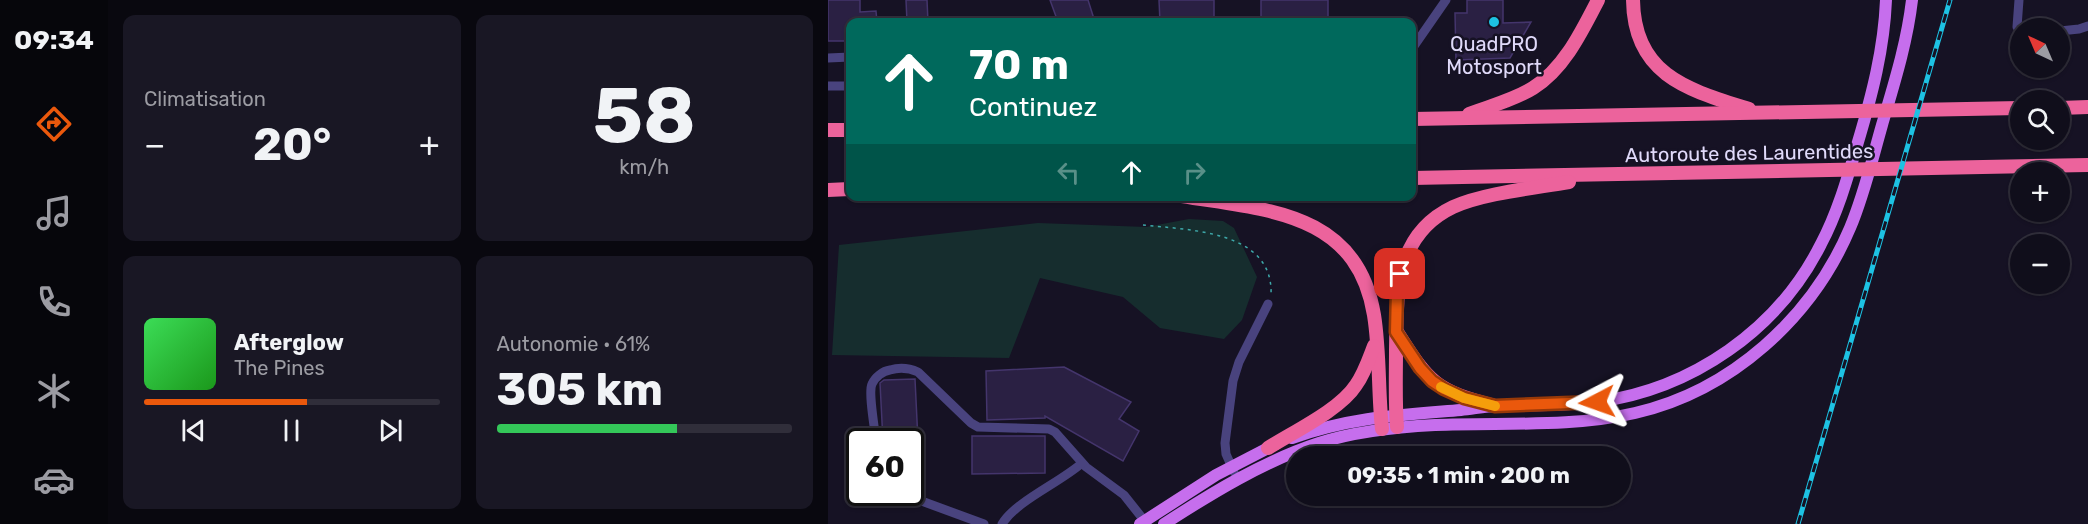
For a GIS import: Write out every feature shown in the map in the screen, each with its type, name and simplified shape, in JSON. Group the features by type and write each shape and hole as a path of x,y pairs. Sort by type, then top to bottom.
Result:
{"highway":[{"path":"1459,118 1519,96 1547,78 1562,61 1598,0"},
{"path":"1633,0 1635,23 1641,40 1650,57 1661,70 1689,90 1760,113"},
{"path":"2070,108 2088,107"},
{"name":"Autoroute des Laurentides","path":"1416,118 2010,108"},
{"path":"828,130 846,130"},
{"name":"Autoroute des Laurentides","path":"1416,178 2088,165"},
{"path":"1397,421 1397,291 1403,265 1418,235 1437,217 1470,201 1610,175"},
{"path":"828,190 846,189"},
{"path":"1216,201 1275,211 1305,222 1327,235 1349,257 1362,279 1373,310 1382,423"},
{"path":"1396,332 1420,368 1438,385 1457,395 1495,406"},
{"path":"1268,448 1347,397 1357,384 1376,342"}],"main road":[{"path":"1144,523 1180,497 1231,466 1268,448 1315,430 1397,421 1495,406 1597,402 1656,387 1693,372 1724,354 1752,333 1778,308 1796,286 1816,255 1827,232 1847,178 1874,86 1882,45 1886,0"},
{"path":"1397,421 1581,421 1635,413 1662,405 1699,389 1735,369 1762,348 1795,316 1815,291 1851,227 1902,57 1912,0"},
{"path":"1164,524 1238,480 1282,458 1382,423"}],"street":[{"path":"1416,43 1446,0"},
{"path":"2018,18 2019,0"},
{"path":"2070,30 2088,26"},
{"path":"828,58 846,57"},
{"path":"828,86 846,86"},
{"path":"1238,480 1226,454 1225,443 1233,381 1239,362 1269,304"},
{"path":"875,428 871,386 880,374 906,368 918,372 970,423 978,427 1049,429 1055,432 1083,463 1124,495 1144,523"},
{"path":"1002,524 1014,511 1083,463"},
{"path":"924,502 984,524"}],"path":[{"path":"1143,225 1215,234 1246,247 1260,258 1269,274 1272,294 1269,304"}],"green space":[{"path":"1189,219 1223,221 1234,228 1257,277 1242,320 1224,339 1160,328 1123,297 1040,278 1009,358 832,355 839,245 1038,223 1146,227"}],"building":[{"path":"828,0 860,0 860,12 876,11 877,18 846,18 846,41 828,41"},
{"path":"906,0 927,0 928,18 907,18"},
{"path":"1050,0 1088,0 1094,18 1057,18"},
{"path":"1159,0 1214,0 1214,18 1160,18"},
{"path":"1261,0 1328,0 1328,18 1261,18"},
{"path":"1467,0 1503,0 1503,23 1531,22 1510,58 1456,60 1455,13 1467,13"},
{"path":"1064,367 1131,402 1119,419 1139,431 1123,461 1045,416 1045,418 987,420 986,371"},
{"path":"915,379 917,428 882,428 880,383 884,380"},
{"path":"972,436 1045,436 1045,473 972,474"}],"railway":[{"path":"1798,524 1950,0"}],"slow traffic":[{"path":"1441,387 1464,398 1495,406"}],"place":[{"name":"QuadPRO Motosport","path":"1494,22"}],"route":[{"path":"1400,274 1397,291 1396,332 1420,368 1432,381 1444,389 1464,398 1495,406 1597,402"}]}
